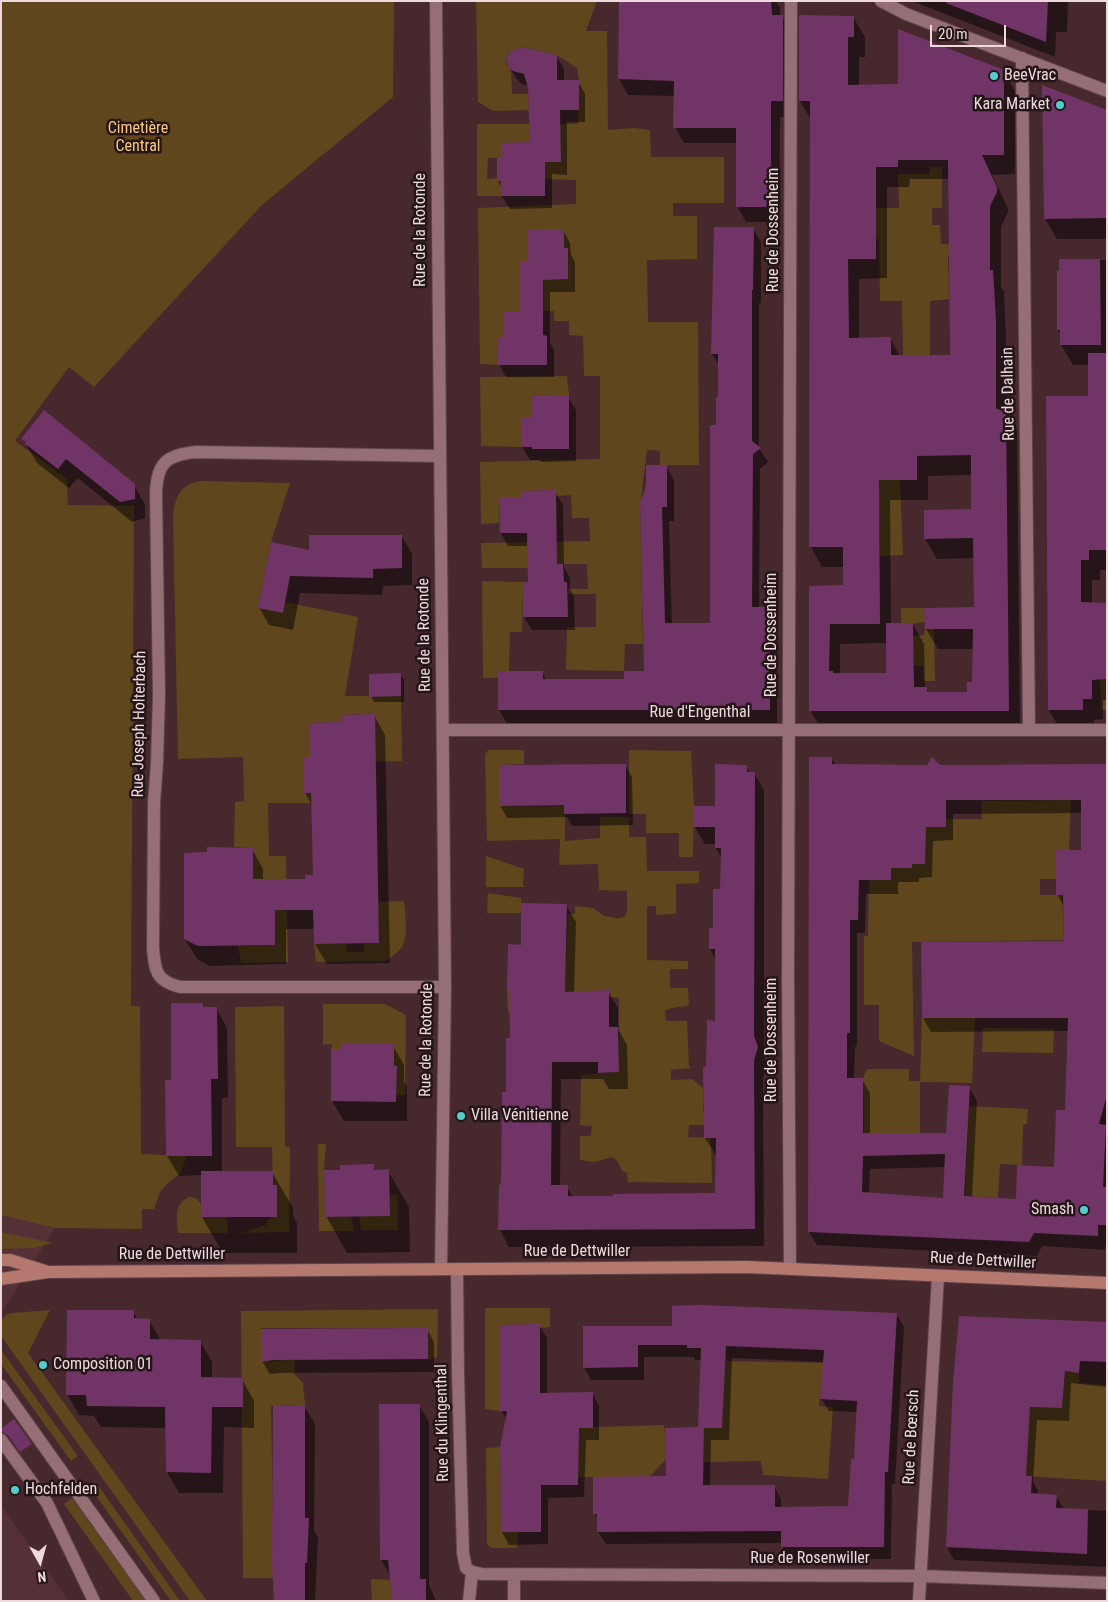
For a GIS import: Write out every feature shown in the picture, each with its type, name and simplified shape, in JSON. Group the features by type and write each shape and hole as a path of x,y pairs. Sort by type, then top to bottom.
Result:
{"main road":[{"name":"Rue de Dettwiller","path":"1,1260 10,1260 48,1272"},
{"name":"Rue de Dettwiller","path":"1,1279 48,1272 748,1267 1107,1283"}],"street":[{"name":"Rue de la Rotonde","path":"436,1 445,987 441,1269"},
{"name":"Rue de Dossenheim","path":"790,1268 788,730 791,1"},
{"path":"881,1 906,14 1107,91"},
{"name":"Rue de Dalhain","path":"1022,58 1029,729"},
{"name":"Rue Joseph Holterbach","path":"439,456 196,452 175,456 166,460 161,466 156,479 158,704 154,803 153,948 154,964 160,976 168,984 180,987 445,987"},
{"name":"Rue d'Engenthal","path":"443,730 1107,730"},
{"name":"Rue du Klingenthal","path":"457,1269 463,1554 466,1568 472,1572 470,1601"},
{"name":"Rue de Bœrsch","path":"919,1601 938,1276"},
{"path":"1,1386 154,1601"},
{"path":"1,1440 47,1503 94,1601"},
{"path":"472,1572 482,1574 514,1574 514,1601"},
{"name":"Rue de Rosenwiller","path":"514,1574 920,1576 1107,1583"}],"shaded area":[{"path":"1,1215 55,1228 1,1314"},
{"path":"1,1506 69,1601 1,1601"}],"green space":[{"name":"Cimetière Central","path":"1,1 394,1 393,97 262,205 94,387 69,367 15,441 67,479 68,505 134,506 131,1006 140,1006 141,1154 187,1156 180,1174 160,1192 154,1209 142,1209 142,1229 55,1228 1,1215"},
{"path":"476,1 597,1 586,31 607,31 608,130 634,128 650,130 651,157 724,157 724,203 673,203 673,216 697,216 697,259 647,260 648,322 698,322 699,465 660,465 660,451 647,450 640,507 643,644 625,644 624,671 566,670 567,627 596,627 596,594 568,594 568,589 588,589 587,564 528,565 528,568 482,568 481,543 590,541 589,518 572,518 571,495 556,496 556,490 522,491 522,497 499,497 499,523 481,524 480,462 600,459 600,376 584,376 583,336 569,335 569,321 554,321 554,311 503,311 503,337 498,338 498,365 480,364 478,208 576,204 576,180 545,179 545,162 561,162 560,143 501,143 501,158 488,158 487,179 497,178 497,181 501,181 501,196 477,196 477,124 578,124 579,80 577,68 557,55 522,47 510,52 506,63 511,70 512,94 528,94 529,110 493,111 478,102"},
{"path":"930,167 942,167 942,208 932,208 932,225 940,225 941,244 956,244 956,256 948,256 949,299 930,301 930,355 903,355 902,301 880,301 879,239 868,239 867,208 899,208 898,174 930,174"},
{"path":"567,376 569,395 532,396 532,418 521,418 521,447 481,446 480,377"},
{"path":"880,478 900,480 903,555 880,556 879,509 838,509"},
{"path":"200,481 290,483 271,542 258,608 283,613 285,602 358,617 345,696 401,696 402,761 376,762 360,722 360,714 342,715 342,722 310,723 310,758 303,758 303,793 311,793 311,803 268,803 269,856 286,856 288,962 241,963 238,946 275,945 275,879 253,879 252,848 234,847 235,802 244,801 243,757 178,759 173,516 175,503 183,489"},
{"path":"482,581 523,582 522,632 510,632 509,671 498,671 498,678 483,678"},
{"path":"901,608 924,608 925,622 912,624 912,636 924,635 925,629 934,629 935,681 924,681 923,666 902,666"},
{"path":"1100,679 1107,679 1107,710 1101,710"},
{"path":"488,750 524,750 524,764 499,765 499,806 552,805 565,794 565,841 600,838 600,817 629,817 629,837 646,837 647,871 699,871 699,883 676,884 676,914 656,915 656,906 647,906 647,960 688,961 688,969 670,969 670,988 688,988 689,1005 670,1008 665,1011 666,1021 687,1021 689,1066 691,1068 671,1070 671,1080 692,1079 703,1088 703,1112 709,1125 689,1125 688,1137 711,1138 712,1183 628,1182 627,1173 622,1171 618,1162 612,1157 595,1162 580,1160 580,1136 591,1136 592,1126 580,1125 581,1075 619,1072 619,998 609,997 608,990 594,991 574,1012 508,1012 507,990 565,991 568,914 575,914 575,906 593,908 604,916 624,917 627,912 627,891 599,890 598,864 559,865 560,839 487,841 485,755"},
{"path":"629,750 691,751 694,806 693,857 679,857 679,833 646,833 646,814 629,814"},
{"path":"1071,800 1069,850 1056,850 1059,879 1040,879 1040,895 1062,895 1064,940 912,942 914,1056 879,1041 879,1005 864,1005 864,936 868,936 869,880 890,880 891,868 911,868 912,864 924,864 920,827 946,827 946,819 982,819 981,801"},
{"path":"486,856 524,869 523,886 526,887 486,887"},
{"path":"488,893 521,898 521,913 487,913"},
{"path":"404,901 406,924 404,942 402,947 386,961 316,962 314,944 346,944 347,952 364,952 364,944 379,943 378,902"},
{"path":"323,1004 385,1004 406,1015 405,1095 393,1095 397,1086 397,1066 394,1066 394,1044 380,1044 380,1049 341,1045 341,1050 331,1050 332,1044 323,1045"},
{"path":"284,1006 285,1147 290,1147 289,1232 242,1233 266,1225 270,1217 277,1185 273,1185 272,1147 236,1147 235,1007"},
{"path":"922,1018 975,1018 972,1083 920,1082 920,1133 864,1133 863,1078 867,1069 909,1069 909,1081 920,1081"},
{"path":"983,1028 1054,1029 1053,1053 982,1052"},
{"path":"969,1106 1028,1109 1027,1124 1023,1125 1022,1165 1000,1164 998,1198 965,1196"},
{"path":"318,1144 326,1144 324,1170 325,1217 351,1217 354,1231 319,1231"},
{"path":"397,1194 398,1230 361,1230 359,1216 389,1216 389,1196"},
{"path":"189,1197 196,1198 201,1204 201,1217 227,1217 228,1233 178,1233 178,1208"},
{"path":"1,1232 53,1243 34,1248 1,1249"},
{"path":"485,1308 550,1308 550,1327 540,1328 540,1324 500,1325 500,1411 485,1409"},
{"path":"438,1309 437,1357 428,1360 427,1326 426,1328 261,1328 261,1361 295,1360 294,1374 303,1383 305,1405 271,1406 274,1578 243,1578 241,1311"},
{"path":"50,1310 28,1353 207,1601 190,1601 1,1336 1,1320 7,1314"},
{"path":"1,1350 78,1456 71,1461 1,1364"},
{"path":"723,1361 828,1363 827,1386 821,1386 819,1406 833,1407 828,1479 763,1475 761,1461 704,1462 704,1428 722,1427"},
{"path":"1065,1371 1079,1373 1079,1383 1107,1385 1107,1481 1007,1475 1030,1407 1062,1408"},
{"path":"664,1425 667,1458 645,1482 633,1477 578,1477 565,1428"},
{"path":"500,1447 501,1532 518,1532 517,1548 491,1548 487,1544 486,1448"},
{"path":"95,1481 180,1601 171,1601 89,1486"},
{"path":"72,1498 146,1601 133,1601 64,1504"},
{"path":"371,1579 391,1580 392,1601 372,1601"}],"building":[{"path":"619,1 771,1 772,15 783,15 783,101 771,101 771,207 736,207 736,128 673,128 674,81 618,79"},
{"path":"947,1 1048,1 1046,42 946,3"},
{"path":"799,15 854,16 854,37 848,37 848,85 898,84 898,29 1004,70 1004,155 982,155 997,187 997,192 990,206 990,270 993,270 996,321 996,409 1006,409 1009,711 809,711 809,586 843,585 843,547 809,547 810,101 799,101","holes":["898,160 948,160 950,355 891,355 891,337 849,338 848,259 876,259 876,167 898,167","971,455 971,509 924,510 924,539 973,538 974,607 924,608 925,629 973,629 972,682 967,682 967,692 927,692 927,687 914,687 913,623 886,623 886,673 833,673 833,671 829,671 830,624 880,624 879,480 917,480 917,456"]},
{"path":"521,47 557,55 557,80 579,80 579,110 560,110 561,162 545,162 545,196 501,196 501,181 497,181 497,158 501,158 501,143 530,142 528,88 524,74 509,68 506,60 510,52"},
{"path":"1042,85 1107,110 1107,218 1044,219"},
{"path":"714,227 754,227 752,441 761,448 753,454 752,607 770,607 770,710 498,710 498,671 543,671 543,679 624,679 624,671 644,671 640,503 646,486 646,465 667,465 667,507 662,507 665,623 710,623 710,425 716,425 716,397 718,397 718,354 711,354"},
{"path":"564,229 564,248 568,248 568,279 543,280 543,335 547,336 547,365 498,365 498,337 503,337 503,311 520,311 520,261 528,261 527,230"},
{"path":"1059,259 1100,259 1101,345 1060,345 1060,330 1057,330 1057,271 1059,271"},
{"path":"1088,353 1107,353 1107,550 1089,550 1089,560 1081,560 1081,602 1107,603 1107,679 1092,680 1092,699 1083,699 1083,710 1048,710 1046,396 1088,396"},
{"path":"569,395 569,449 532,449 532,447 521,447 521,418 532,418 532,396"},
{"path":"44,410 135,484 135,499 120,502 66,459 58,469 24,443 26,442 21,439"},
{"path":"556,490 557,564 563,564 564,582 567,582 568,617 523,617 523,582 528,582 527,533 500,533 499,497 522,497 521,491"},
{"path":"309,535 402,535 402,568 373,569 373,578 290,576 283,613 258,608 271,542 309,550"},
{"path":"401,673 401,696 369,697 369,674"},
{"path":"375,714 379,943 314,944 313,910 275,910 275,945 198,946 184,939 184,853 207,852 207,847 253,848 253,879 305,879 305,875 313,875 311,793 303,793 303,758 310,758 310,723 342,722 342,715"},
{"path":"809,757 832,757 832,764 927,765 932,757 940,765 1107,764 1107,1095 1099,1124 1106,1125 1103,1187 1107,1187 1107,1225 1098,1225 1098,1236 1034,1233 1029,1242 808,1232","holes":["946,800 1081,800 1081,850 1056,850 1056,895 1063,895 1064,941 921,942 922,1018 1068,1018 1065,1110 1056,1110 1054,1167 1017,1165 1016,1199 964,1196 970,1086 949,1085 946,1133 863,1133 863,1078 847,1078 847,1033 850,1033 850,920 858,920 859,880 891,880 891,868 912,868 912,864 925,864 926,827 946,827","945,1154 943,1198 862,1192 863,1156"]},
{"path":"626,764 626,813 564,814 564,805 499,806 499,765"},
{"path":"715,764 747,765 747,772 755,772 754,1036 758,1047 754,1060 755,1229 498,1230 499,1185 501,1184 502,1092 506,1092 506,1038 510,1038 509,990 507,990 508,944 521,945 521,903 567,904 565,992 609,990 609,1027 618,1027 619,1072 598,1073 598,1062 552,1062 551,1185 568,1185 568,1196 715,1193 716,1138 704,1138 703,1067 706,1067 707,1020 715,1021 715,949 709,949 709,928 713,928 713,889 720,889 721,848 715,848 715,827 693,827 694,806 715,806"},
{"path":"171,1003 203,1003 203,1007 217,1007 218,1079 211,1079 212,1156 166,1156 165,1080 171,1080"},
{"path":"341,1044 394,1044 394,1066 397,1066 396,1102 331,1101 331,1050 341,1050"},
{"path":"374,1164 374,1170 389,1169 390,1216 325,1217 324,1170 340,1170 340,1165"},
{"path":"201,1171 273,1171 273,1185 277,1185 277,1217 201,1217"},
{"path":"701,1305 897,1313 888,1472 885,1472 884,1547 781,1547 781,1531 597,1532 597,1514 593,1514 593,1477 666,1476 665,1428 698,1427 701,1348 687,1348 687,1345 638,1345 638,1367 583,1368 583,1326 672,1326 672,1306","holes":["726,1346 824,1350 820,1399 857,1401 854,1459 851,1459 848,1506 775,1507 775,1485 703,1485 704,1428 722,1428"]},
{"path":"67,1310 134,1310 134,1318 150,1319 150,1339 201,1340 201,1377 243,1378 243,1407 212,1407 211,1473 166,1472 165,1407 87,1406 86,1395 66,1395"},
{"path":"959,1316 1107,1322 1107,1362 1080,1361 1079,1373 1065,1371 1062,1408 1030,1407 1026,1476 1032,1476 1031,1493 1057,1495 1056,1508 1088,1509 1087,1554 946,1547 953,1382"},
{"path":"540,1324 540,1393 593,1392 593,1428 579,1428 578,1485 541,1485 541,1532 501,1532 500,1447 507,1411 500,1411 500,1325"},
{"path":"428,1328 428,1359 273,1360 261,1362 261,1329"},
{"path":"379,1404 420,1404 420,1579 426,1579 426,1601 392,1601 388,1560 380,1560"},
{"path":"305,1405 305,1518 309,1518 307,1563 305,1563 305,1601 274,1601 272,1563 273,1406"},
{"path":"14,1419 32,1444 20,1452 8,1435 1,1432 1,1429"}],"place":[{"name":"BeeVrac","path":"994,76"},
{"name":"Kara Market","path":"1060,105"},
{"name":"Villa Vénitienne","path":"461,1116"},
{"name":"Smash","path":"1084,1210"},
{"name":"Composition 01","path":"43,1365"},
{"name":"Hochfelden","path":"15,1490"}]}
